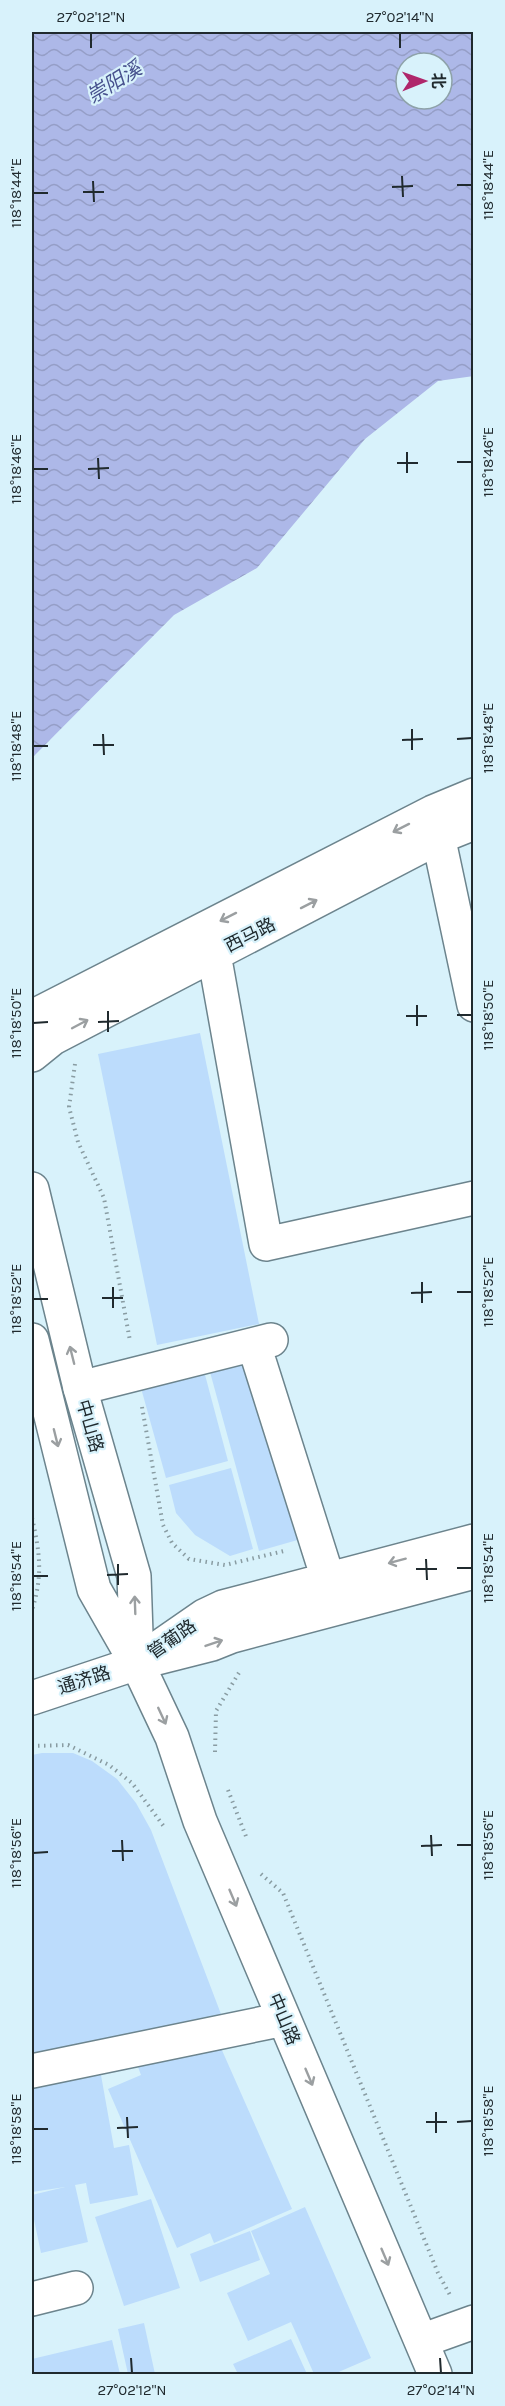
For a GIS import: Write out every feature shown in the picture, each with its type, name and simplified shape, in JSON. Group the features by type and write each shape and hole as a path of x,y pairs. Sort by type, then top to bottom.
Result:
{"street":[{"name":"西马路","path":"32,1055 53,1038 214,954 436,824 474,795"},
{"name":"西马路","path":"32,1017 436,824 474,823"},
{"path":"436,824 474,1005"},
{"path":"214,954 266,1244 474,1198"},
{"name":"中山路","path":"32,1189 80,1388 134,1576 137,1663"},
{"name":"中山路","path":"32,1341 94,1589 137,1663 172,1737 200,1821 435,2374"},
{"path":"80,1388 262,1342 317,1544 333,1594"},
{"name":"管葡路","path":"333,1594 474,1541"},
{"name":"管葡路","path":"137,1663 204,1616 223,1607 333,1594 474,1572"},
{"name":"通济路","path":"32,1698 137,1663"},
{"path":"32,2071 284,2019"},
{"path":"32,2299 76,2288"},
{"path":"421,2341 470,2324"}],"path":[{"path":"76,1056 69,1107 78,1142 104,1198 163,1525 172,1543 189,1559 225,1565 317,1544"},
{"path":"32,1518 40,1553 39,1590 32,1610"},
{"path":"214,1756 216,1711 239,1672 247,1666"},
{"path":"227,1789 249,1843"},
{"path":"257,1865 262,1876 283,1893 438,2273 470,2324"}],"water":[{"name":"崇阳溪","path":"32,32 473,32 474,376 438,381 365,439 257,568 174,615 32,758"}],"building":[{"path":"200,1033 259,1324 157,1345 98,1054"},
{"path":"252,1360 301,1539 259,1551 210,1372"},
{"path":"204,1371 228,1461 166,1478 141,1388"},
{"path":"231,1468 253,1549 230,1556 195,1535 176,1513 169,1485"},
{"path":"73,1753 92,1761 117,1779 136,1803 151,1830 224,2022 32,2058 32,1755"},
{"path":"221,2048 292,2209 214,2243 210,2233 177,2248 108,2089 141,2075 138,2067"},
{"path":"101,2075 114,2148 129,2145 138,2195 90,2204 86,2183 75,2185 88,2242 41,2253 32,2210 32,2195 65,2187 32,2192 32,2087"},
{"path":"151,2199 180,2288 124,2306 95,2217"},
{"path":"305,2207 371,2358 334,2374 314,2374 291,2322 248,2341 227,2293 270,2274 251,2231"},
{"path":"250,2231 260,2260 200,2282 190,2254"},
{"path":"144,2323 155,2374 128,2374 118,2329"},
{"path":"291,2339 307,2374 238,2374 233,2364"},
{"path":"112,2340 120,2374 32,2374 32,2359"}]}
